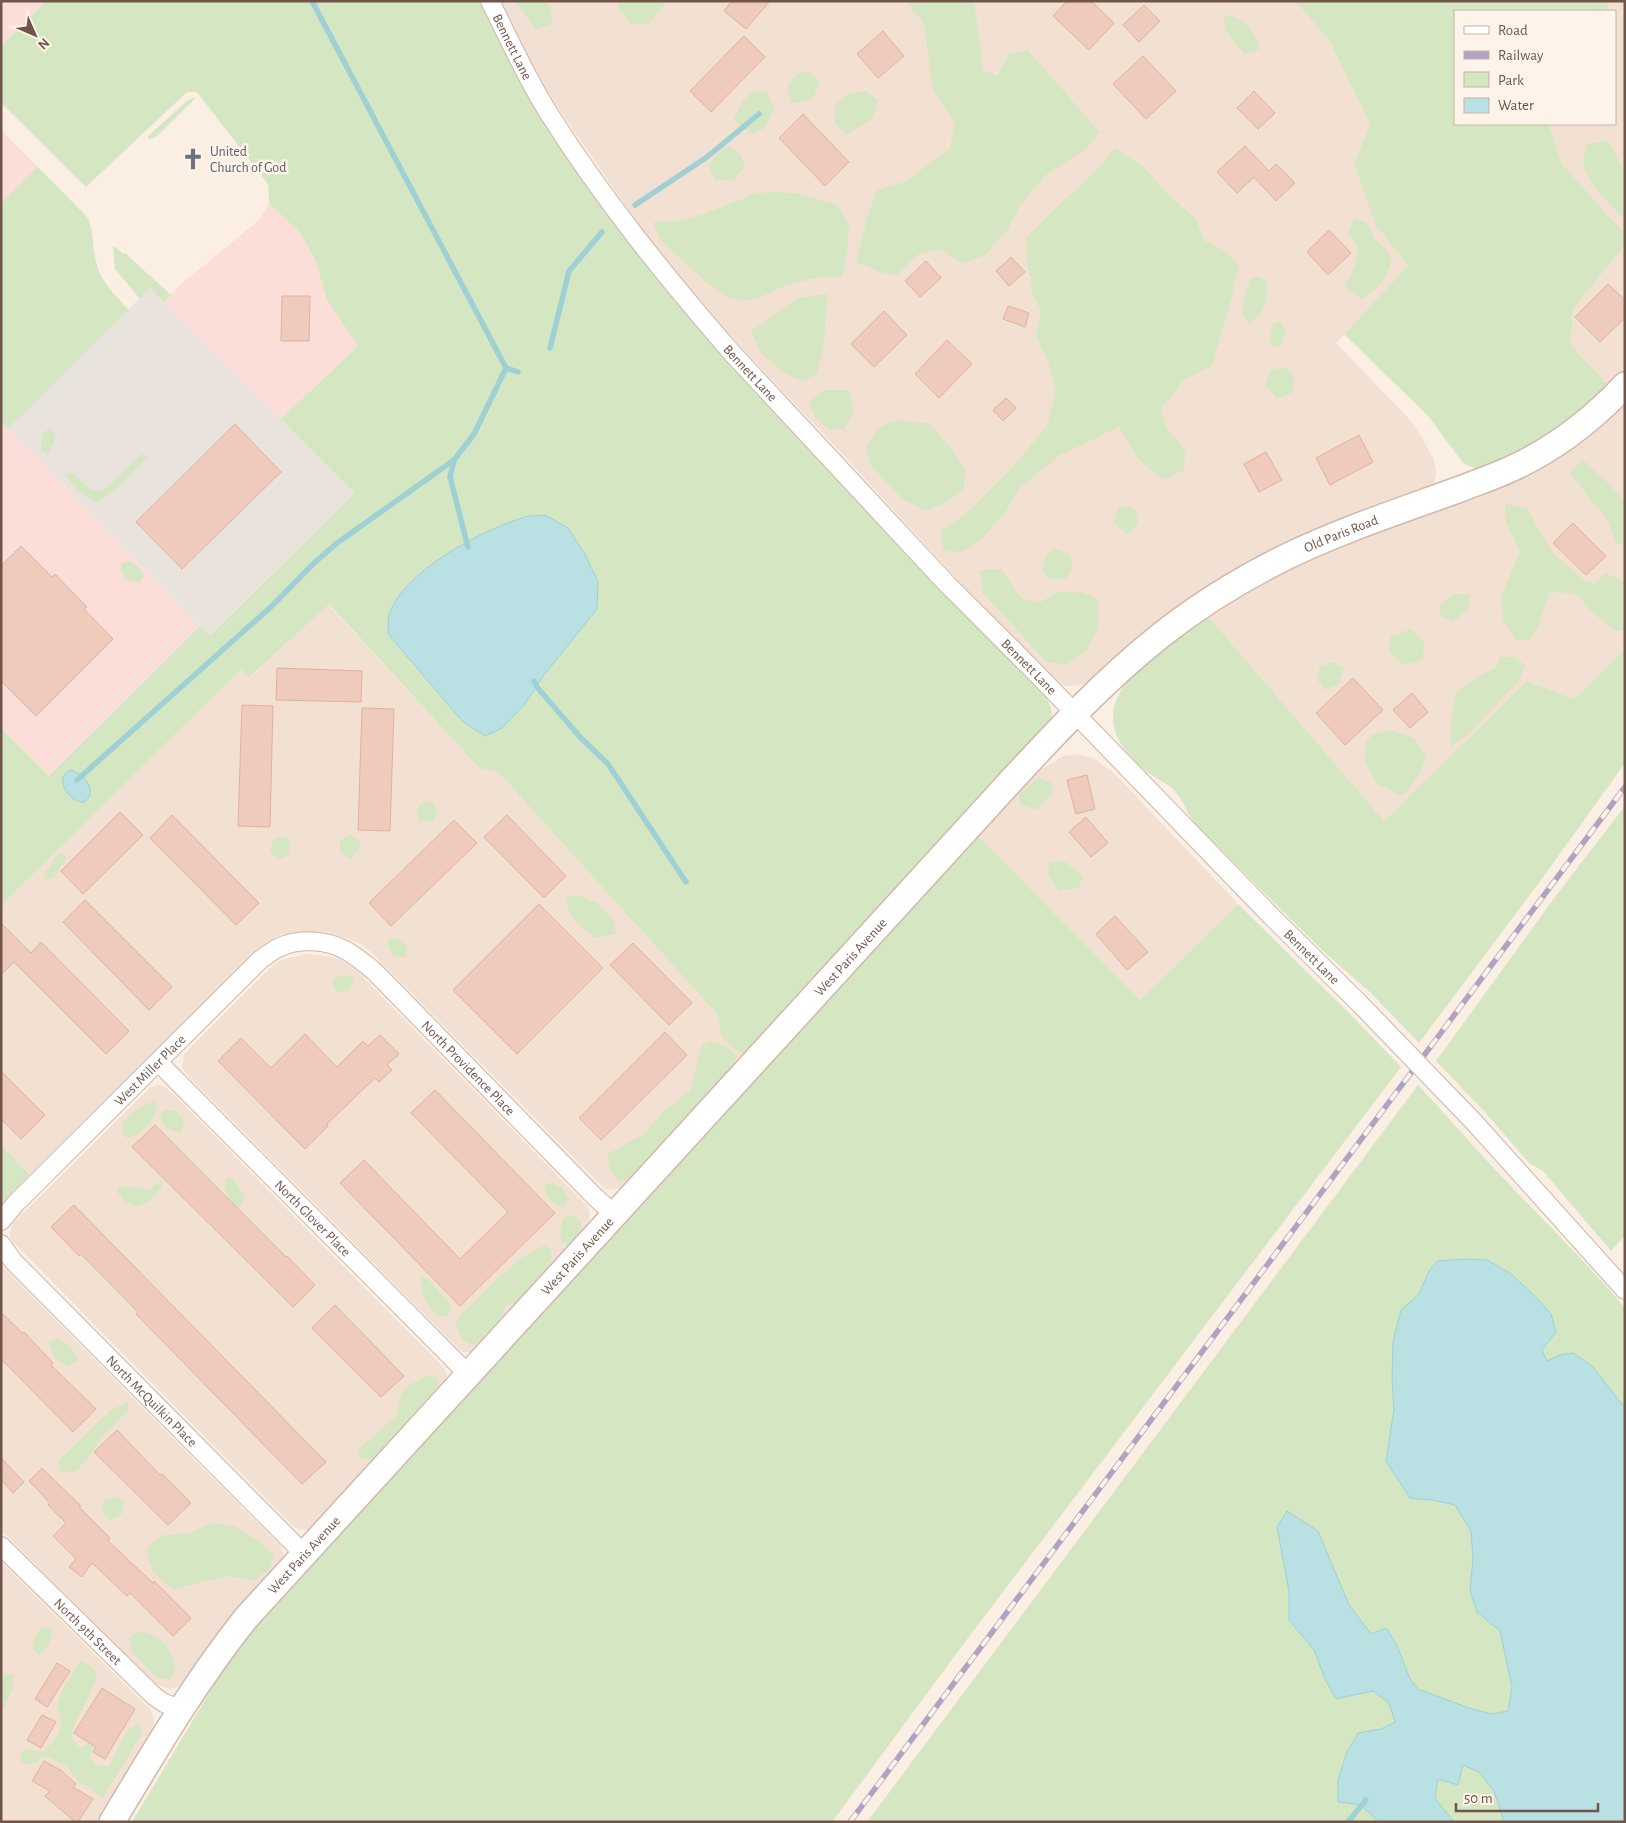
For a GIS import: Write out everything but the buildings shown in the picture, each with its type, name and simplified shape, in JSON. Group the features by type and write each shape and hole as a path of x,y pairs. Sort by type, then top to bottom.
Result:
{"main road":[{"name":"Old Paris Road","path":"1074,714 1160,635 1227,590 1264,568 1316,543 1515,468 1584,424 1625,385"},
{"name":"West Paris Avenue","path":"112,1822 180,1709 225,1643 246,1618 998,794 1074,714"}],"street":[{"name":"Bennett Lane","path":"490,1 522,66 548,112 619,214 698,315 947,584 1264,910 1360,1004 1474,1122 1625,1290"},
{"name":"West Miller Place","path":"1,1221 16,1203 260,960 279,947 297,942 312,942"},
{"name":"North Providence Place","path":"312,942 344,949 374,972 614,1214"},
{"name":"North Glover Place","path":"158,1062 468,1374"},
{"name":"North McQuilkin Place","path":"1,1244 13,1261 304,1554"},
{"name":"North 9th Street","path":"1,1546 154,1696 164,1703 180,1709"}],"shaded area":[{"path":"1,1 46,1 1,46"},
{"path":"499,1 1296,1 1329,40 1370,124 1354,164 1375,224 1408,266 1336,343 1408,418 1421,436 1434,460 1436,472 1434,483 1429,490 1357,517 1093,682 1084,685 1065,686 1057,681 987,612 847,459 739,345 684,283 636,221 555,103 523,51"},
{"path":"1608,1 1625,1 1625,234 1562,164 1549,125 1616,125 1616,10 1608,10"},
{"path":"1,130 38,167 1,203"},
{"path":"269,203 301,234 315,259 327,300 358,346 281,419 164,302 178,287 259,220"},
{"path":"1625,245 1625,371 1610,387 1571,345 1573,309"},
{"path":"150,288 355,493 209,635 8,429"},
{"path":"1625,401 1625,648 1574,699 1527,681 1384,821 1207,615 1268,579 1330,550 1487,492"},
{"path":"1,422 200,626 49,776 1,728"},
{"path":"328,604 479,768 498,772 718,1015 721,1036 745,1058 627,1186 612,1190 602,1186 372,953 361,944 329,932 282,934 258,949 30,1175 1,1145 1,906 241,669 251,677"},
{"path":"1074,754 1093,758 1114,773 1238,904 1140,1000 976,834 1012,795 1037,772 1063,756"},
{"path":"306,954 338,959 360,974 588,1207 590,1213 588,1228 474,1352 462,1352 190,1078 182,1067 184,1055 188,1050 269,969 281,960"},
{"path":"158,1085 165,1087 171,1092 446,1372 447,1380 311,1529 301,1530 294,1527 12,1241 10,1235 12,1224 151,1087"},
{"path":"1,1265 281,1547 283,1561 251,1597 231,1615 179,1686 171,1689 162,1687 152,1681 1,1530"},
{"path":"1,1562 150,1709 153,1716 152,1730 96,1822 1,1822"}],"green space":[{"path":"46,1 480,1 515,74 543,118 649,267 692,321 941,590 1047,699 1052,713 1050,723 745,1058 721,1036 718,1015 498,772 479,768 329,604 250,677 241,669 1,906 1,728 49,776 200,626 210,635 355,493 281,419 358,346 327,300 315,259 301,234 269,203 268,184 197,92 187,92 86,187 1,103 1,46"},
{"path":"514,1 545,1 551,8 552,24 536,29"},
{"path":"618,1 664,1 665,4 648,24 630,24 618,7"},
{"path":"906,1 974,1 983,70 997,76 1009,54 1028,50 1100,133 1084,150 1044,176 1018,209 1008,229 985,255 962,263 941,249 917,255 897,275 880,272 856,262 868,214 877,190 905,182 950,148 955,121 933,91 924,24"},
{"path":"1608,1 1608,10 1454,10 1454,125 1549,125 1562,164 1625,234 1625,245 1573,309 1571,345 1610,387 1544,440 1487,469 1477,469 1463,463 1428,416 1344,334 1408,266 1375,224 1354,164 1370,124 1329,40 1296,2"},
{"path":"1224,15 1231,16 1248,26 1255,36 1260,49 1244,54 1225,29"},
{"path":"810,71 820,83 812,100 791,103 787,87 797,73"},
{"path":"754,91 766,92 775,107 765,128 750,134 734,119 742,102"},
{"path":"865,91 878,100 872,119 847,134 835,123 835,105 848,94"},
{"path":"195,97 157,136 149,140 148,136 188,100"},
{"path":"1608,140 1625,173 1625,217 1622,217 1600,194 1583,164 1588,144"},
{"path":"728,147 739,152 745,167 733,180 715,180 709,166 720,151"},
{"path":"1115,148 1143,167 1196,220 1205,241 1225,251 1239,266 1212,365 1183,381 1161,409 1166,427 1185,451 1184,470 1162,480 1136,456 1119,427 1060,455 1020,487 1005,513 981,539 967,549 956,553 943,550 941,531 971,510 1014,465 1047,426 1056,391 1048,362 1036,336 1041,310 1032,294 1031,279 1026,260 1026,239 1094,172"},
{"path":"38,167 88,218 95,256 101,275 129,310 8,429 1,422 1,203"},
{"path":"757,193 799,194 837,205 849,225 847,254 842,277 820,277 787,285 754,300 730,299 705,281 659,238 653,222 679,221 704,214"},
{"path":"1355,218 1366,222 1374,238 1388,252 1391,264 1381,284 1362,299 1345,287 1356,263 1358,247 1347,233"},
{"path":"113,247 123,254 125,253 171,295 164,302 150,288 140,299 115,269"},
{"path":"1257,276 1267,281 1266,300 1263,310 1249,324 1242,312 1245,293 1250,280"},
{"path":"828,294 823,350 817,373 803,382 783,372 761,353 751,331 799,298"},
{"path":"1279,322 1286,330 1281,346 1271,347 1270,336 1273,324"},
{"path":"1285,367 1294,375 1292,393 1277,398 1265,385 1271,370"},
{"path":"824,390 849,390 854,411 844,429 830,430 815,417 809,403"},
{"path":"902,420 930,424 954,452 965,470 964,488 947,502 925,511 902,498 870,465 866,446 884,425"},
{"path":"51,428 56,436 48,455 41,451 41,442 44,432"},
{"path":"142,454 148,456 124,482 99,502 80,492 66,474 74,473 90,488 102,491"},
{"path":"1583,460 1625,502 1625,545 1616,543 1608,521 1570,473"},
{"path":"1505,504 1527,509 1553,553 1583,580 1595,584 1606,573 1625,583 1625,630 1616,631 1595,615 1576,594 1549,591 1539,625 1530,640 1517,641 1503,621 1501,596 1520,552 1506,522"},
{"path":"1127,506 1136,511 1138,523 1127,534 1114,522 1118,508"},
{"path":"1055,549 1069,554 1073,566 1066,579 1048,579 1042,570 1046,556"},
{"path":"130,561 144,575 139,583 125,579 121,571 121,564"},
{"path":"1001,569 1021,598 1039,603 1057,592 1081,592 1098,599 1098,628 1086,650 1064,665 1046,661 983,593 980,570"},
{"path":"1454,594 1469,594 1469,608 1453,622 1440,615 1440,606"},
{"path":"1207,615 1384,821 1527,681 1574,699 1625,648 1625,763 1541,880 1419,1043 1371,993 1324,952 1201,830 1191,818 1176,792 1147,772 1121,744 1113,724 1115,705 1124,686 1155,653"},
{"path":"1411,629 1424,643 1423,659 1404,665 1388,651 1391,636"},
{"path":"1501,657 1514,657 1525,665 1518,682 1469,733 1451,747 1451,725 1455,694 1478,677 1495,668"},
{"path":"1333,662 1344,669 1338,685 1325,690 1317,680 1320,666"},
{"path":"1390,730 1414,738 1426,755 1418,777 1402,796 1378,784 1364,761 1366,742 1372,735"},
{"path":"1039,778 1051,782 1052,793 1036,810 1022,805 1018,797 1022,791"},
{"path":"423,801 434,803 437,815 432,822 419,821 416,811"},
{"path":"1625,806 1625,1236 1611,1251 1543,1171 1529,1163 1485,1112 1436,1061 1558,893"},
{"path":"976,834 1140,1000 1238,904 1401,1067 965,1642 832,1822 132,1822 232,1655 251,1629"},
{"path":"350,835 360,841 359,851 350,859 340,852 340,840"},
{"path":"275,837 286,837 291,844 289,854 280,859 272,854 270,849"},
{"path":"58,854 65,854 66,860 53,878 45,879 44,874"},
{"path":"1064,861 1083,877 1078,888 1059,891 1047,874 1050,862"},
{"path":"580,895 598,904 613,918 616,934 595,938 575,920 568,909 567,897"},
{"path":"389,938 398,939 407,947 406,957 394,957 388,947"},
{"path":"343,975 353,976 354,982 348,991 338,992 332,982 335,977"},
{"path":"710,1041 725,1046 737,1056 730,1071 631,1177 620,1181 610,1169 608,1154 644,1134 663,1112 690,1090 702,1045"},
{"path":"1418,1085 1625,1308 1625,1822 867,1822"},
{"path":"155,1101 157,1109 146,1128 133,1136 127,1138 124,1136 122,1124 126,1119 140,1107"},
{"path":"165,1110 174,1110 182,1116 184,1126 180,1133 173,1131 163,1123 160,1116"},
{"path":"1,1145 30,1175 1,1204"},
{"path":"230,1177 245,1195 243,1203 234,1212 225,1204 228,1196 225,1180"},
{"path":"161,1181 162,1187 151,1200 138,1207 125,1202 117,1192 119,1186 148,1190"},
{"path":"551,1183 562,1188 569,1198 563,1208 552,1202 546,1193 544,1185"},
{"path":"566,1215 572,1215 582,1222 578,1236 567,1246 561,1241 562,1224"},
{"path":"545,1245 552,1251 551,1261 544,1274 516,1303 506,1305 498,1323 475,1345 464,1341 455,1325 463,1312 521,1258"},
{"path":"421,1277 428,1279 452,1307 448,1316 438,1316 427,1303 423,1294"},
{"path":"58,1339 72,1348 79,1360 68,1366 55,1358 48,1342"},
{"path":"427,1375 437,1378 439,1384 433,1392 372,1460 360,1459 358,1450 397,1415 400,1398 404,1389"},
{"path":"127,1402 130,1409 107,1432 77,1471 61,1472 59,1460 110,1411"},
{"path":"115,1497 125,1502 121,1515 110,1520 102,1513 104,1499"},
{"path":"211,1523 234,1526 274,1554 270,1569 254,1580 228,1576 173,1589 151,1567 147,1547 164,1535 190,1533"},
{"path":"51,1627 52,1635 50,1642 39,1655 33,1648 35,1636 41,1629"},
{"path":"139,1631 160,1639 168,1648 176,1669 169,1680 156,1677 133,1654 129,1639"},
{"path":"80,1661 92,1667 97,1677 76,1722 71,1738 79,1747 84,1747 105,1725 89,1756 95,1765 109,1766 127,1731 138,1724 142,1733 103,1798 97,1795 89,1786 81,1784 66,1766 48,1757 31,1764 20,1761 21,1751 30,1749 42,1752 57,1737 60,1731 61,1719 57,1705 63,1689"},
{"path":"13,1674 13,1688 1,1713 1,1676"}],"water":[{"path":"545,515 568,528 585,554 598,582 597,609 544,675 525,704 502,728 485,736 463,722 388,634 389,615 397,599 410,583 426,568 445,555 486,532 505,524 527,516"},
{"path":"71,770 82,775 90,787 90,796 85,802 74,799 65,790 63,779 65,774"},
{"path":"1487,1260 1510,1273 1537,1298 1551,1314 1556,1332 1542,1350 1547,1361 1560,1355 1573,1353 1592,1366 1625,1408 1625,1822 1504,1822 1494,1791 1479,1772 1463,1765 1458,1785 1438,1779 1435,1798 1454,1822 1379,1822 1361,1805 1338,1802 1338,1781 1346,1754 1358,1733 1381,1729 1395,1722 1389,1703 1373,1691 1336,1699 1325,1679 1314,1650 1289,1620 1289,1591 1277,1527 1287,1511 1318,1531 1349,1605 1371,1634 1386,1628 1396,1643 1410,1679 1418,1689 1469,1708 1492,1714 1508,1711 1512,1687 1500,1631 1477,1612 1470,1591 1473,1559 1471,1531 1455,1505 1410,1498 1386,1461 1394,1409 1392,1379 1393,1341 1401,1310 1419,1294 1429,1271 1438,1261"}],"waterway":[{"path":"312,1 506,368 518,372"},
{"path":"635,205 707,157 759,114"},
{"path":"550,348 569,271 602,232"},
{"path":"468,547 450,477 454,460 474,434 506,368"},
{"path":"77,780 273,605 313,564 337,543 454,460"},
{"path":"534,681 580,737 608,764 686,882"},
{"path":"1348,1822 1366,1800"}],"railway":[{"path":"850,1822 1625,787"}],"place":[{"name":"United Church of God","path":"193,159"}]}
